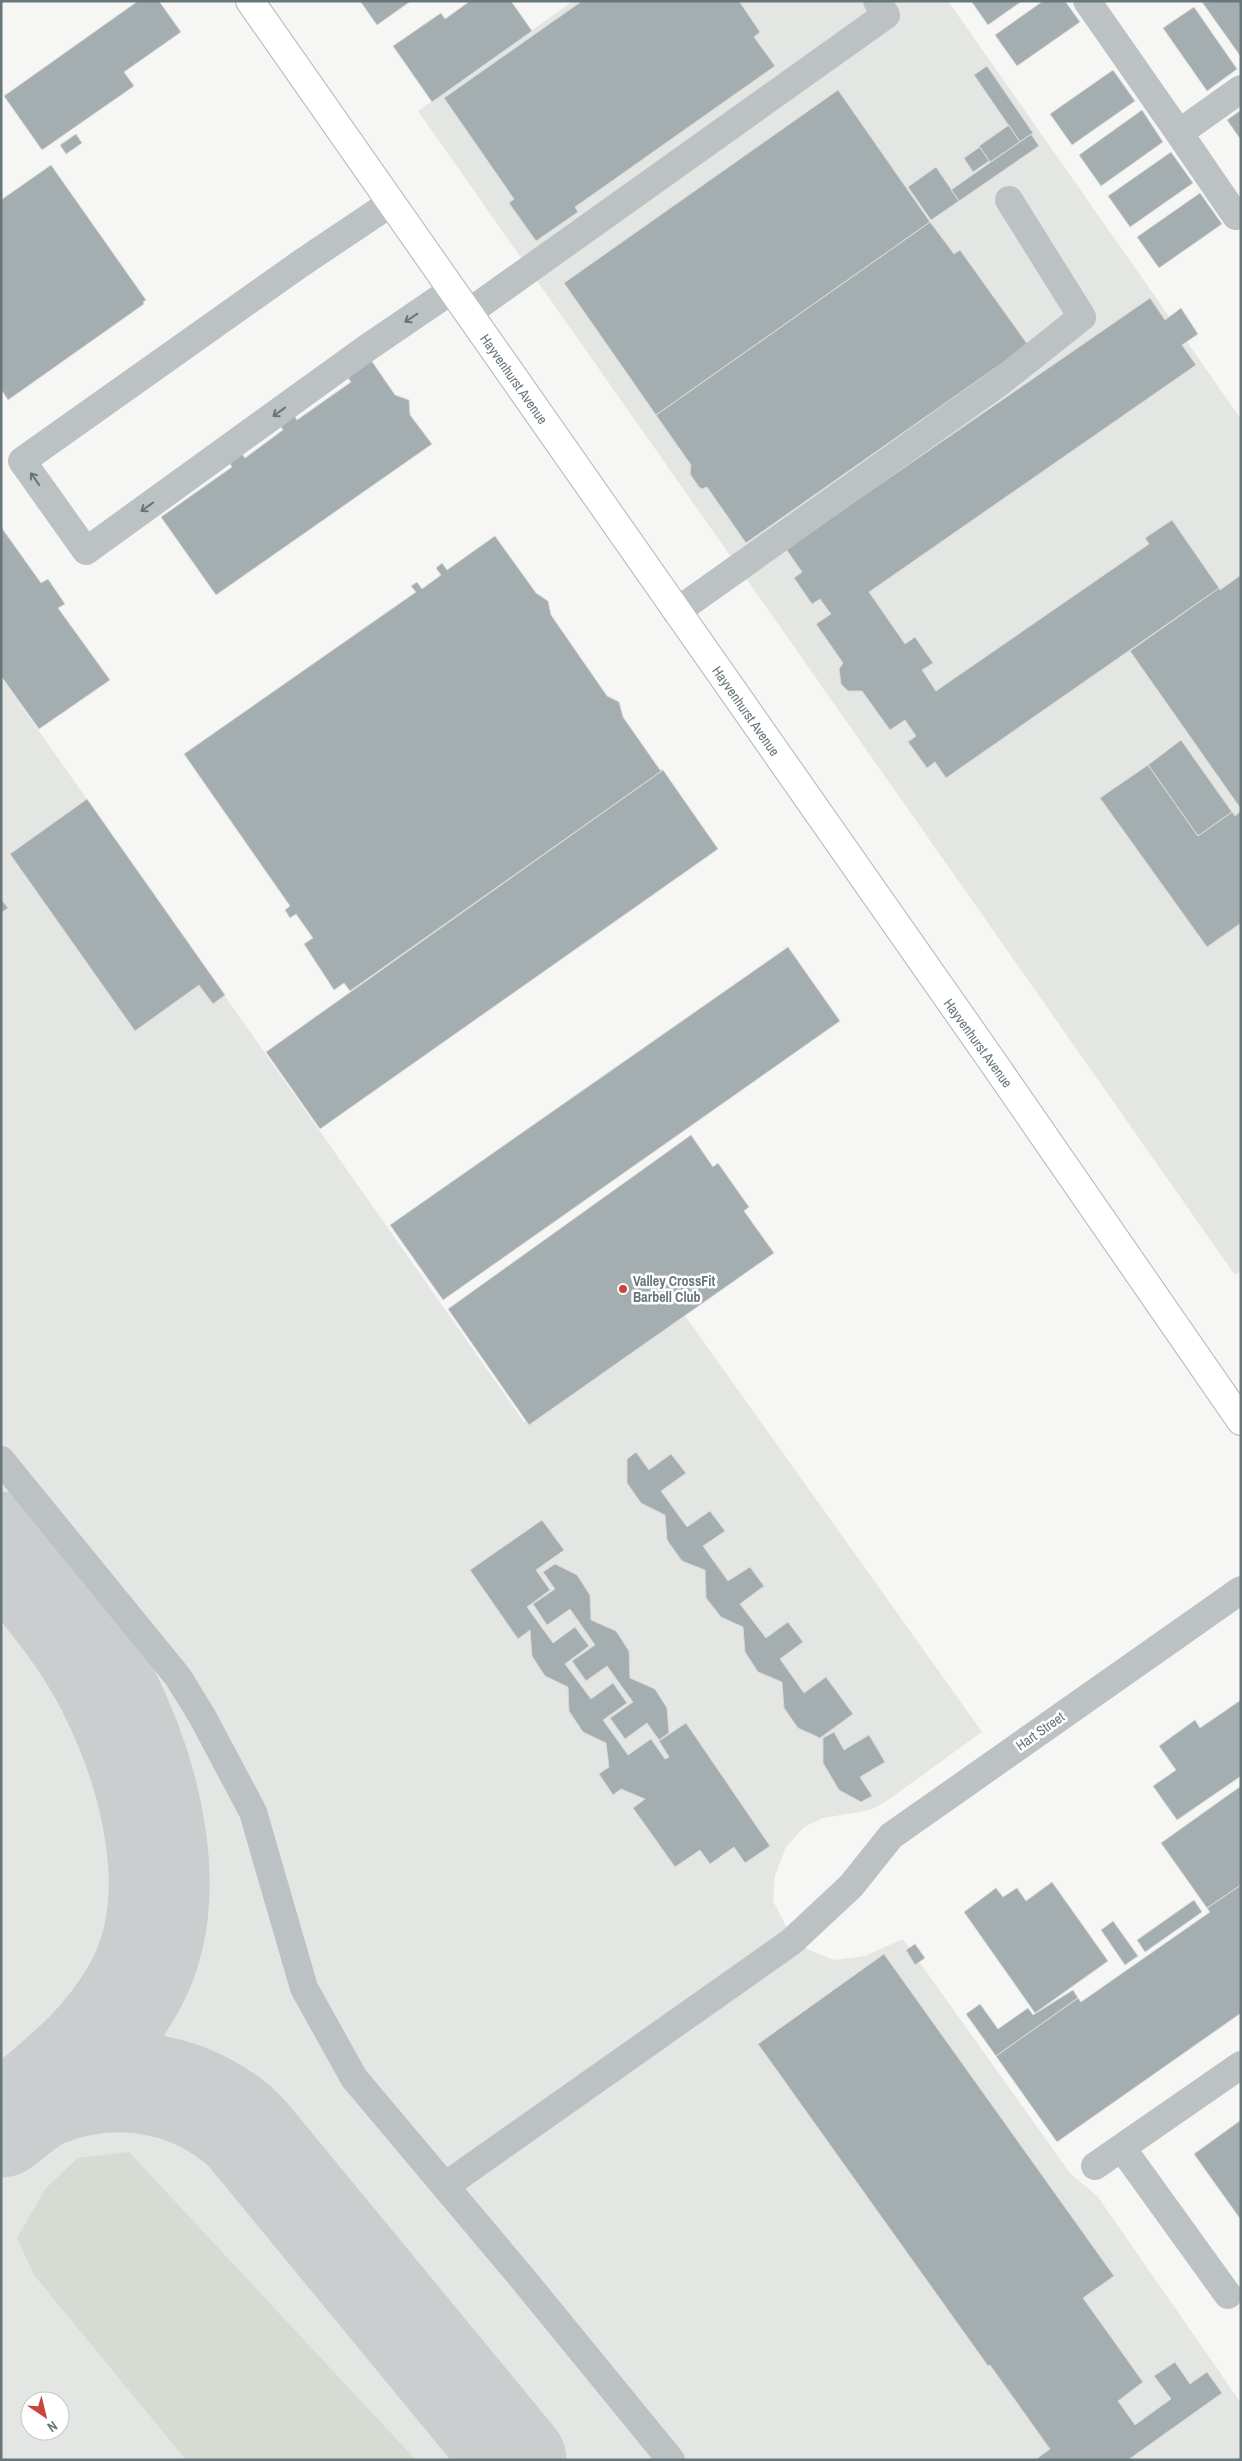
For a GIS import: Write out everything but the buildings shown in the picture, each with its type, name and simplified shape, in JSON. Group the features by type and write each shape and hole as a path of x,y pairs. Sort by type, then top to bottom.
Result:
{"main road":[{"name":"Hayvenhurst Avenue","path":"250,1 990,1058 1241,1421"}],"street":[{"path":"468,313 886,15 877,1"},
{"path":"1087,1 1236,216"},
{"path":"1179,133 1241,89"},
{"path":"676,612 1000,382 1082,318 1009,200"},
{"path":"391,204 300,264 22,461 86,550 364,350 452,290"},
{"path":"1,1460 178,1678 202,1716 253,1812 304,1988 354,2078 671,2460"},
{"name":"Hart Street","path":"445,2186 791,1942 851,1886 891,1836 1241,1590"},
{"path":"1095,2166 1241,2065"},
{"path":"1122,2148 1228,2295"}],"shaded area":[{"path":"573,1 948,1 1241,419 1241,1271 1235,1275 418,111"},
{"path":"1,677 524,1422 683,1313 982,1732 885,1802 870,1810 823,1818 804,1827 786,1847 775,1875 773,1901 788,1930 807,1949 834,1960 865,1956 903,1939 1070,2173 1098,2197 1241,2403 1241,2460 1,2460"},
{"path":"129,2152 416,2460 186,2460 34,2275 17,2238 46,2188 78,2158"}],"taxiway":[{"path":"1,1542 72,1630 107,1688 123,1722 148,1796 156,1835 159,1875 157,1914 150,1951 135,1986 124,2005 84,2053 21,2109"},
{"path":"1,2127 30,2105 49,2095 73,2087 97,2083 122,2082 170,2089 193,2097 215,2109 236,2123 248,2135 516,2460"}],"place":[{"name":"Valley CrossFit Barbell Club","path":"623,1289"}]}
